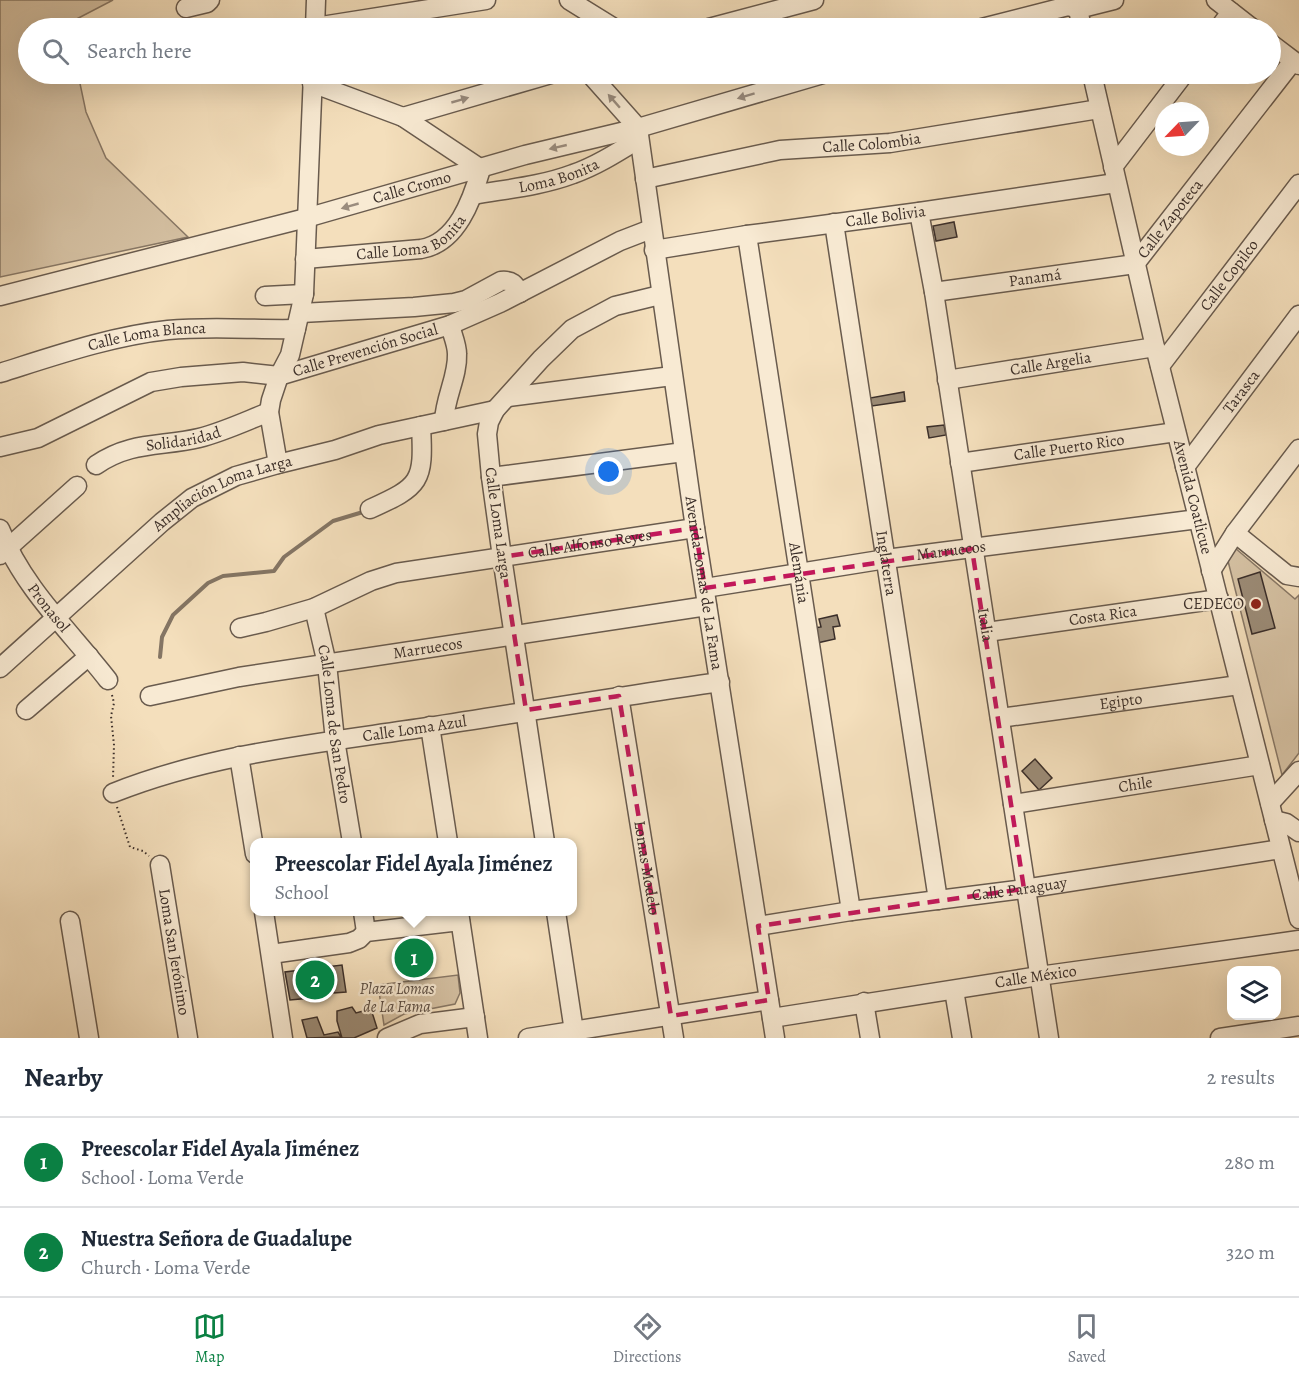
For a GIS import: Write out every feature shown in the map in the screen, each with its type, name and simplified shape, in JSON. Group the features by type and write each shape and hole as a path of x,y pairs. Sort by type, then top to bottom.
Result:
{"street":[{"path":"186,8 207,3 210,0"},
{"path":"315,18 316,0"},
{"path":"376,18 486,0"},
{"path":"569,0 598,18"},
{"path":"750,18 814,0"},
{"path":"1020,18 1074,4 1114,0"},
{"path":"1216,0 1239,18"},
{"path":"1226,18 1231,12"},
{"path":"1281,51 1296,63"},
{"name":"Calle Zapoteca","path":"1281,82 1296,63"},
{"path":"278,464 269,412 279,376 290,355 304,294 313,84"},
{"path":"327,84 404,117 481,169"},
{"path":"404,117 517,84"},
{"path":"598,84 638,134"},
{"name":"Calle Cromo","path":"0,296 306,218 525,155 638,134 764,84"},
{"name":"Avenida Coatlicue","path":"1094,84 1155,347 1299,920"},
{"path":"1114,175 1177,84"},
{"name":"Calle Zapoteca","path":"1135,264 1279,84"},
{"name":"Calle Colombia","path":"645,179 780,150 890,143 1099,109"},
{"name":"Avenida Lomas de La Fama","path":"638,134 694,528 775,1038"},
{"name":"Loma Bonita","path":"473,195 530,187 574,174 593,166 638,134"},
{"name":"Calle Loma Bonita","path":"305,259 432,248 448,237 473,195 481,169"},
{"name":"Calle Bolivia","path":"654,250 919,212 1114,175"},
{"name":"Calle Copilco","path":"1160,366 1299,184"},
{"name":"Italia","path":"919,212 934,292 1024,889 1049,1038"},
{"name":"Inglaterra","path":"834,223 938,900"},
{"name":"Calle Prevención Social","path":"0,447 38,438 151,382 243,372 279,376 450,325 520,294 620,241 651,229"},
{"name":"Alemánia","path":"747,235 851,911"},
{"name":"Panamá","path":"934,292 1135,264"},
{"name":"Calle Loma Blanca","path":"0,373 113,340 167,330 204,328 244,330 298,321 454,303 466,300 507,281 516,285 520,294"},
{"path":"265,296 304,294"},
{"name":"Calle Loma Larga","path":"544,838 491,477 487,434 489,422 501,404 541,359 572,329 615,306 660,295"},
{"name":"Tarasca","path":"1185,467 1299,315"},
{"path":"444,421 445,404 457,366 458,351 450,325"},
{"name":"Calle Argelia","path":"947,380 1155,347"},
{"name":"Ampliación Loma Larga","path":"0,668 162,522 192,498 236,476 335,450 379,435 444,421 501,404 672,376"},
{"name":"Solidaridad","path":"96,465 126,450 143,445 200,437 269,412"},
{"path":"370,510 404,493 418,478 423,460 421,426"},
{"name":"Calle Puerto Rico","path":"960,463 1176,432"},
{"path":"1211,571 1234,533 1299,448"},
{"path":"491,477 684,452"},
{"path":"4,552 77,486"},
{"name":"Marruecos","path":"150,696 239,677 513,635 706,597 798,572 1198,519"},
{"name":"Calle Alfonso Reyes","path":"240,628 314,608 351,589 382,577 694,528"},
{"name":"Pronasol","path":"0,529 4,552 108,680"},
{"path":"1234,533 1287,575 1299,577"},
{"name":"Costa Rica","path":"987,632 1219,599"},
{"name":"Calle Loma de San Pedro","path":"314,608 327,664 335,740 351,838"},
{"path":"26,710 89,656"},
{"name":"Calle Loma Azul","path":"113,793 164,774 239,756 526,710 720,682"},
{"name":"Egipto","path":"1000,718 1239,685"},
{"name":"Lomas Modelo","path":"619,696 674,1038"},
{"path":"430,726 447,838"},
{"path":"239,756 252,838"},
{"name":"Chile","path":"1013,804 1260,765"},
{"path":"1299,771 1272,812 1299,832"},
{"name":"Calle Paraguay","path":"758,927 851,911 1024,889 1281,849"},
{"name":"Loma San Jerónimo","path":"160,865 188,1038"},
{"path":"265,916 284,1038"},
{"path":"364,916 366,932"},
{"path":"271,954 349,943 359,939 366,932 460,916 478,1038"},
{"path":"557,916 574,1035"},
{"path":"70,921 89,1038"},
{"name":"Calle México","path":"528,1038 574,1035 671,1016 864,1002 1299,940"},
{"path":"954,990 962,1038"},
{"path":"864,1002 870,1038"},
{"path":"387,1038 420,1024 475,1017"},
{"path":"1220,1038 1299,1026"}],"highlighted area":[{"path":"695,528 705,588 972,549 1024,889 758,926 769,1000 671,1016 619,696 526,710 502,557"}],"green space":[{"path":"0,0 113,0 78,18 18,18 18,84 80,84 86,112 106,158 188,237 0,277"},
{"path":"1235,548 1295,599 1299,595 1299,753 1282,775 1228,561"},
{"name":"Plaza Lomas de La Fama","path":"458,975 460,993 455,1004 404,1014 384,1025 378,985"}],"building":[{"path":"954,222 957,237 936,241 933,226"},
{"path":"904,392 905,401 872,406 870,398"},
{"path":"944,425 946,435 929,438 927,427"},
{"name":"CEDECO","path":"1260,572 1275,628 1252,634 1238,579"},
{"path":"837,615 840,626 833,627 835,639 817,643 814,628 821,627 819,619"},
{"path":"1035,759 1052,778 1039,790 1022,771"},
{"path":"342,965 346,992 334,993 333,989 310,993 311,998 290,1000 285,972"},
{"path":"352,1007 356,1013 371,1009 377,1028 354,1038 342,1038 337,1021 337,1011"},
{"path":"317,1017 324,1035 338,1032 341,1037 307,1038 302,1020"}],"waterway":[{"path":"160,657 162,637 173,615 208,583 223,576 274,571 284,557 333,521 363,512"}],"place":[{"name":"CEDECO","path":"1256,604"},
{"name":"Preescolar Fidel Ayala Jiménez","path":"414,958"},
{"name":"Nuestra Señora de Guadalupe","path":"315,980"}]}
